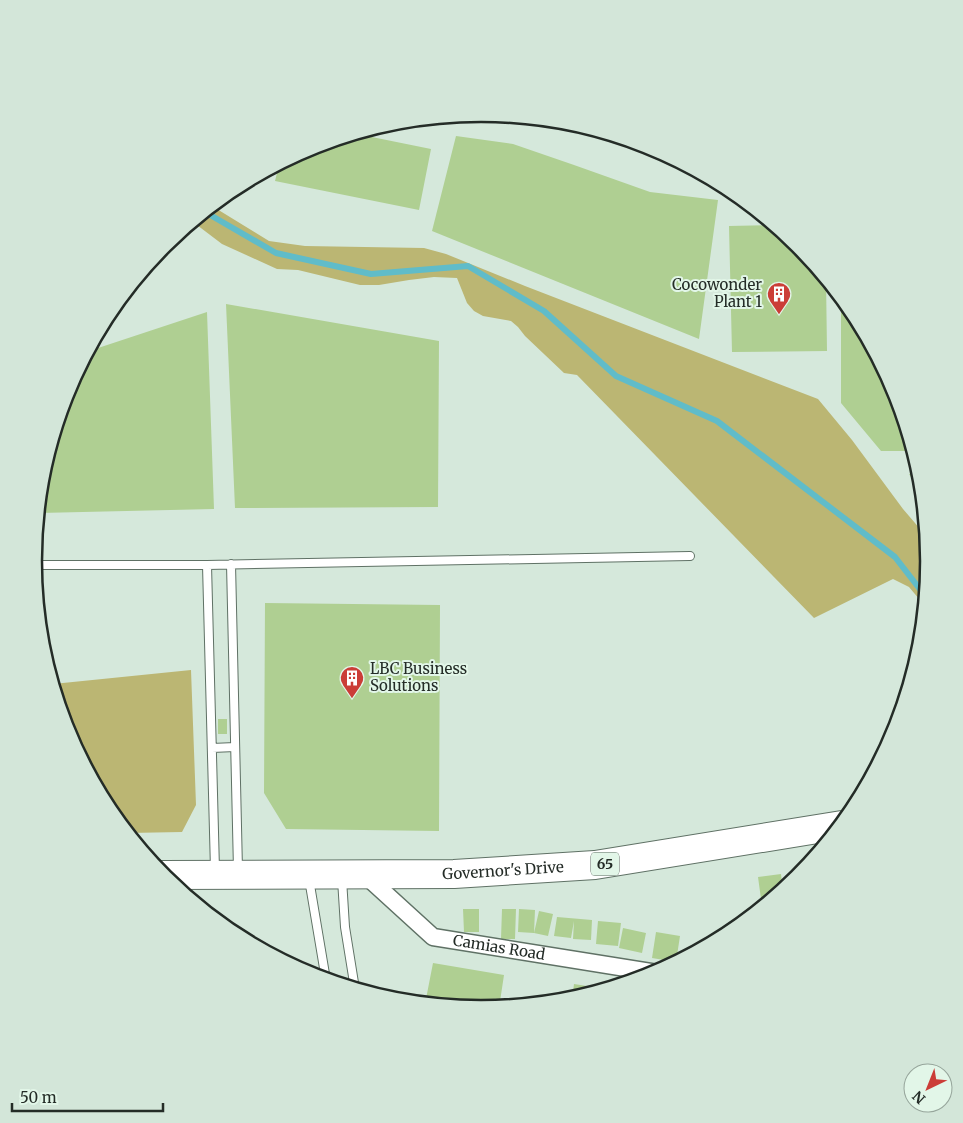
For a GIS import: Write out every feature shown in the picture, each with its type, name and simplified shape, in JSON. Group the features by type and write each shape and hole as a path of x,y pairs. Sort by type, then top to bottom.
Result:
{"highway":[{"name":"Governor's Drive","path":"174,875 454,874 595,865 832,827"}],"street":[{"name":"Camias Road","path":"354,875 433,937 640,970"}],"lane":[{"path":"42,565 207,565 690,556"},
{"path":"227,874 235,747 231,564"},
{"path":"207,565 212,748 227,874"},
{"path":"212,748 235,747"},
{"path":"308,874 324,971"},
{"path":"354,875 344,927 354,981"}],"shaded area":[{"path":"218,210 269,241 305,246 424,248 446,254 818,399 920,528 919,599 909,587 893,579 814,618 577,375 564,373 511,321 483,316 474,311 467,303 457,278 434,277 379,285 360,285 298,270 277,269 222,244 198,226"},
{"path":"191,670 196,805 182,832 136,833 116,805 88,756 60,683"}],"building":[{"path":"456,136 513,144 650,192 718,200 699,339 432,231"},
{"path":"370,137 431,149 419,210 275,181 277,173 287,168 340,146"},
{"name":"Cocowonder Plant 1","path":"764,225 792,251 826,289 827,351 732,352 729,226"},
{"path":"226,304 439,341 438,507 235,508"},
{"path":"841,310 862,342 875,367 897,420 907,451 881,451 841,403"},
{"path":"207,312 214,509 45,513 57,448 76,394 98,348"},
{"name":"LBC Business Solutions","path":"265,603 440,605 439,831 286,829 264,793"},
{"path":"218,719 227,719 227,734 218,734"},
{"path":"781,874 782,882 761,899 758,877"},
{"path":"463,909 479,909 479,932 464,932"},
{"path":"502,909 516,909 515,939 501,939"},
{"path":"519,909 535,910 534,933 518,932"},
{"path":"539,911 553,914 548,936 534,933"},
{"path":"557,917 592,920 591,940 573,939 574,921 571,938 554,936"},
{"path":"598,921 621,923 618,946 596,944"},
{"path":"623,928 646,933 642,953 619,948"},
{"path":"656,932 680,936 677,954 665,960 652,958"},
{"path":"433,963 504,975 500,1000 453,1000 426,997"},
{"path":"574,984 592,987 573,991"}],"waterway":[{"path":"211,215 276,253 371,274 468,266 544,311 616,376 717,421 895,557 920,589"}],"place":[{"name":"Cocowonder Plant 1","path":"779,315"},
{"name":"LBC Business Solutions","path":"352,699"}]}
